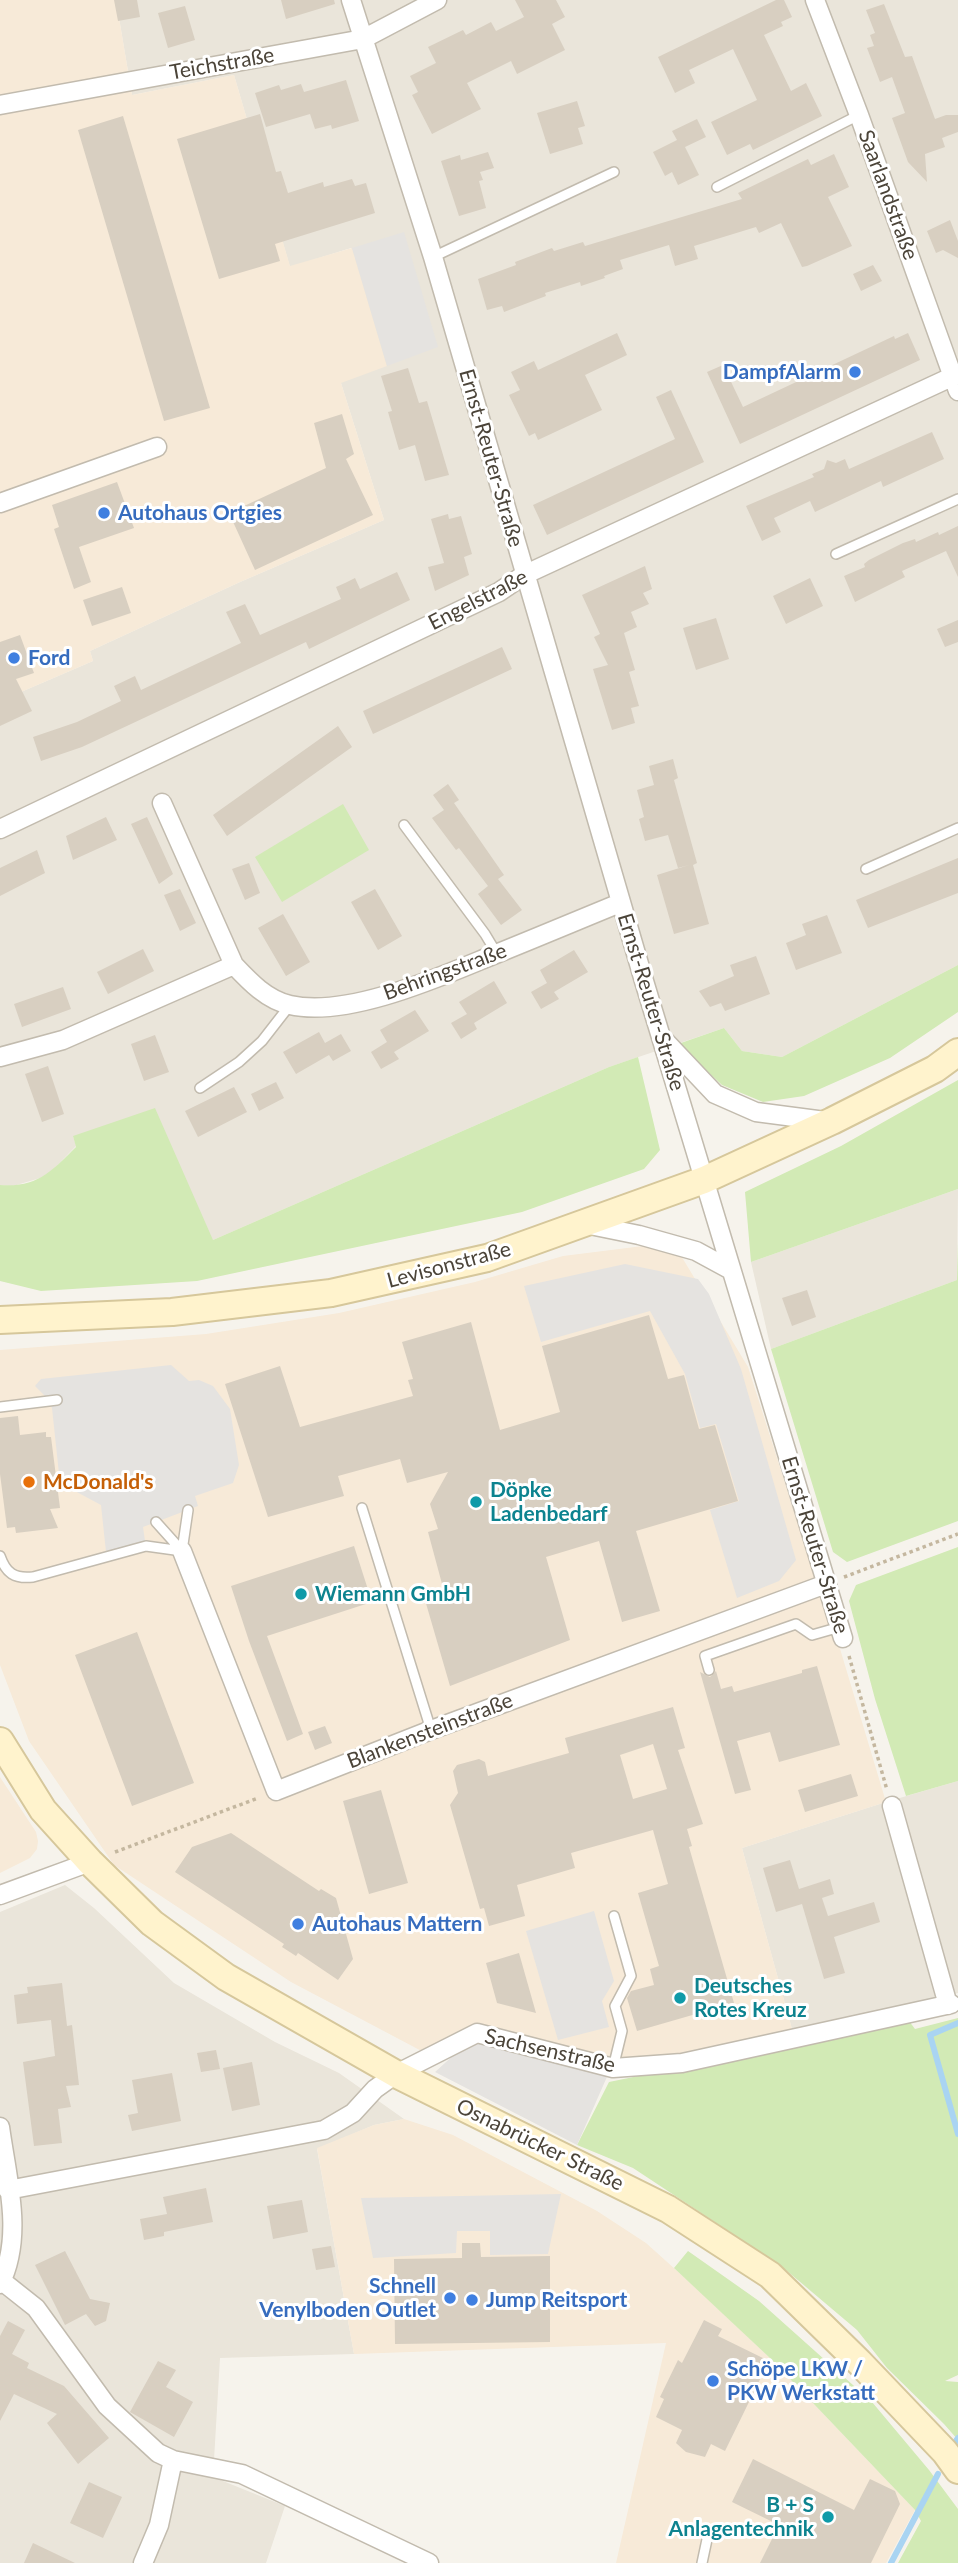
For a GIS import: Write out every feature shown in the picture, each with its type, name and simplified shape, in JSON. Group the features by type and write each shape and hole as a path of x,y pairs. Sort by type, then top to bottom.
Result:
{"main road":[{"name":"Levisonstraße","path":"0,1320 172,1312 331,1293 487,1258 704,1180 832,1121 935,1069 958,1052"},
{"name":"Levisonstraße","path":"0,1302 43,1319"},
{"name":"Osnabrücker Straße","path":"0,1741 43,1810 90,1862 152,1923 226,1977 396,2074 668,2209 770,2275 917,2421 958,2470"}],"street":[{"name":"Ernst-Reuter-Straße","path":"351,0 433,257 621,903 841,1632"},
{"name":"Teichstraße","path":"0,105 363,39 437,0"},
{"name":"Saarlandstraße","path":"815,0 956,380"},
{"name":"Engelstraße","path":"0,829 499,592 524,575 956,380"},
{"path":"0,503 157,447"},
{"name":"Behringstraße","path":"162,803 234,965 253,985 272,998 290,1005 341,1005 408,990 621,903"},
{"path":"0,1057 63,1040 234,965"},
{"path":"662,1038 715,1094 756,1112 805,1120 832,1121"},
{"path":"582,1223 696,1251 731,1270"},
{"path":"182,1551 276,1791"},
{"name":"Blankensteinstraße","path":"276,1791 431,1730 826,1584"},
{"name":"Sachsenstraße","path":"8,2190 324,2130 353,2113 375,2089 396,2074 477,2033 613,2068 682,2063 950,2005 892,1806"},
{"path":"0,1895 90,1862"},
{"path":"0,2127 14,2235 11,2257 1,2282 36,2308 107,2406 158,2453 173,2460 242,2474 429,2563"},
{"path":"143,2563 159,2525 173,2460"}],"lane":[{"path":"717,187 859,115"},
{"path":"433,257 614,172"},
{"path":"836,554 958,499"},
{"path":"404,825 497,954"},
{"path":"866,869 958,828"},
{"path":"200,1088 239,1062 262,1041 290,1005"},
{"path":"0,1408 57,1400"},
{"path":"362,1508 431,1730"},
{"path":"182,1551 188,1510"},
{"path":"156,1522 182,1551"},
{"path":"0,1556 5,1568 13,1576 22,1578 146,1546 182,1551"},
{"path":"709,1670 705,1656 796,1624 812,1635 841,1632"},
{"path":"613,2068 622,2031 615,2006 631,1976 614,1916"},
{"path":"702,2563 709,2530"}],"path":[{"path":"826,1584 958,1534"},
{"name":"Ernst-Reuter-Straße","path":"841,1632 892,1806"},
{"path":"90,1862 276,1791"}],"shaded area":[{"path":"0,0 116,0 132,95 234,75 290,266 352,248 387,366 341,383 384,520 90,651 93,661 0,701"},
{"path":"116,0 958,0 958,965 782,1057 742,1051 724,1028 609,1067 213,1240 73,1136 76,1146 47,1176 13,1186 0,1185 0,701 93,661 90,651 384,520 341,383 351,248 290,267 234,75 132,95"},
{"path":"404,232 438,347 387,366 352,248"},
{"path":"958,1189 957,1280 771,1349 751,1262"},
{"path":"651,1245 680,1254 748,1367 832,1622 886,1802 742,1848 792,2029 684,2053 611,2065 477,2030 431,2056 291,1982 114,1865 29,1741 0,1665 0,1350 206,1334 339,1313 475,1282 563,1256"},
{"path":"625,1264 698,1279 709,1294 741,1369 796,1560 779,1581 737,1598 710,1510 739,1501 716,1424 700,1428 685,1374 650,1311 541,1342 524,1286"},
{"path":"171,1365 189,1381 199,1380 213,1386 230,1409 239,1465 233,1483 195,1496 198,1506 143,1527 145,1541 106,1552 101,1505 60,1483 52,1408 35,1386 41,1379"},
{"path":"0,1777 36,1832 38,1841 37,1849 30,1858 0,1873"},
{"path":"958,1781 958,1993 792,2029 742,1848"},
{"path":"65,1885 94,1908 174,1983 275,2042 339,2073 404,2119 374,2125 317,2149 354,2354 220,2358 213,2477 285,2506 266,2563 0,2563 0,1912"},
{"path":"594,1911 614,1981 602,2001 609,2027 558,2040 526,1931"},
{"path":"477,2034 610,2070 577,2145 435,2072"},
{"path":"404,2119 453,2135 597,2211 646,2243 695,2287 771,2359 915,2510 886,2563 616,2563 666,2343 354,2354 317,2148 374,2125"},
{"path":"561,2194 548,2254 490,2255 490,2231 457,2231 456,2253 373,2258 361,2198"}],"green space":[{"path":"343,804 369,850 282,902 255,857"},
{"path":"958,965 958,1012 890,1058 804,1096 763,1102 722,1085 678,1044 724,1028 742,1051 782,1057"},
{"path":"638,1057 660,1150 644,1169 522,1212 197,1281 41,1291 0,1281 0,1185 24,1184 43,1176 76,1147 73,1136 155,1108 213,1240 609,1067"},
{"path":"958,1080 958,1189 751,1262 745,1192 841,1146"},
{"path":"958,1241 958,1521 847,1562 833,1552 771,1349 957,1280"},
{"path":"958,1547 958,1781 906,1796 875,1699 849,1601 856,1585"},
{"path":"958,2018 958,2375 945,2381 958,2382 958,2440 887,2368 857,2330 780,2265 633,2168 577,2145 609,2082 909,2021 915,2029"},
{"path":"688,2251 759,2301 872,2402 958,2509 958,2563 898,2563 921,2521 915,2510 771,2359 674,2268"}],"building":[{"path":"114,0 137,0 140,17 118,21"},
{"path":"281,0 334,0 335,4 286,19"},
{"path":"515,0 556,0 565,17 552,24 565,50 517,74 511,61 467,83 481,109 432,134 412,95 418,92 410,76 436,63 428,47 463,30 466,35 491,22 496,31 524,17"},
{"path":"776,0 784,0 792,17 781,22 783,26 764,35 791,91 806,83 822,116 753,150 750,144 727,155 711,122 757,100 733,49 689,70 695,83 675,93 658,57"},
{"path":"884,4 905,57 912,56 935,119 958,115 958,132 942,138 945,147 925,154 927,182 908,162 892,118 905,113 892,77 880,82 867,48 874,46 870,35 875,33 866,10"},
{"path":"185,6 195,40 168,48 158,13"},
{"path":"346,80 359,121 332,129 331,125 315,129 310,114 266,127 255,93 279,85 281,90 301,84 304,92"},
{"path":"577,101 585,126 578,128 583,144 550,154 537,113"},
{"path":"260,114 276,172 281,171 288,193 323,182 324,187 352,179 355,186 366,183 375,213 275,244 280,261 219,279 177,139"},
{"path":"123,116 210,408 164,421 78,130"},
{"path":"697,119 706,137 685,147 699,175 678,185 672,172 665,176 653,152 677,140 672,131"},
{"path":"488,152 494,168 480,172 483,180 479,181 486,208 459,216 441,161 460,155 461,160"},
{"path":"834,154 849,187 828,197 852,246 802,267 781,223 759,233 756,227 694,246 698,259 675,266 669,245 620,260 623,269 604,276 605,278 581,286 580,282 545,293 546,296 504,312 502,306 487,310 478,279 516,265 515,262 552,248 554,251 583,242 585,246 742,199 738,193 808,159 811,165"},
{"path":"950,220 958,241 958,258 943,250 936,253 927,231"},
{"path":"873,265 882,281 861,291 853,274"},
{"path":"617,333 627,355 585,375 602,410 538,440 535,433 529,436 509,395 520,390 511,372 534,361 538,370"},
{"path":"908,333 920,360 740,444 707,372 723,365 743,407 894,336 895,339"},
{"path":"408,368 419,403 427,401 449,475 425,481 415,445 399,450 388,412 392,411 381,376"},
{"path":"671,390 704,462 547,535 533,505 675,439 656,397"},
{"path":"342,414 354,454 346,459 373,515 255,570 229,513 326,468 314,423"},
{"path":"932,432 944,459 883,487 881,481 815,512 810,501 774,518 781,532 762,541 746,506 814,477 812,474 824,469 827,460 836,463 845,459 849,469"},
{"path":"117,482 134,528 79,547 91,582 74,589 54,529 59,527 52,505"},
{"path":"448,514 449,519 461,516 472,554 464,557 469,575 435,591 428,567 444,563 431,519"},
{"path":"958,526 958,577 946,551 902,571 905,577 855,602 844,576 865,567 864,564 869,560 903,543 915,539 916,542 938,532 939,535"},
{"path":"645,566 652,589 643,593 649,604 631,612 637,627 624,633 635,670 629,672 639,706 631,708 635,723 612,730 593,669 608,665 594,637 600,634 582,595"},
{"path":"397,572 410,600 309,649 306,642 82,747 41,761 33,737 77,722 121,701 114,686 135,676 141,690 241,643 226,612 245,604 260,635 341,599 336,587 355,578 360,589"},
{"path":"810,578 823,606 786,624 773,596"},
{"path":"122,587 131,613 92,626 83,600"},
{"path":"716,618 729,659 696,670 683,628"},
{"path":"958,620 958,642 945,647 937,629"},
{"path":"20,635 34,673 16,679 32,711 0,726 0,642"},
{"path":"502,647 512,669 373,734 363,711"},
{"path":"338,726 352,747 227,836 213,815"},
{"path":"673,759 678,778 674,780 697,863 693,865 709,924 674,934 657,875 689,865 678,868 668,835 645,841 639,819 644,817 637,790 654,785 649,766"},
{"path":"448,784 459,800 454,803 504,875 498,879 522,910 501,925 478,894 488,886 432,818 444,810 433,795"},
{"path":"106,817 117,840 73,860 66,836"},
{"path":"147,817 173,874 159,884 131,824"},
{"path":"37,850 45,873 0,896 0,868"},
{"path":"958,858 958,893 868,928 856,900"},
{"path":"249,863 260,893 245,900 232,869"},
{"path":"180,889 196,923 180,931 164,895"},
{"path":"375,889 402,936 378,950 351,902"},
{"path":"283,914 310,962 286,976 258,928"},
{"path":"827,915 842,953 796,970 786,943 806,935 802,924"},
{"path":"143,949 154,971 108,994 97,972"},
{"path":"574,950 588,972 554,992 559,999 541,1009 531,992 547,983 540,970"},
{"path":"756,956 770,994 725,1011 721,1003 710,1007 699,991 734,976 730,965"},
{"path":"494,981 507,1003 474,1023 477,1029 461,1039 451,1023 467,1014 459,1002"},
{"path":"63,987 71,1009 22,1027 14,1004"},
{"path":"415,1010 429,1031 394,1052 399,1059 381,1069 371,1052 387,1042 380,1030"},
{"path":"319,1032 325,1043 341,1034 351,1051 333,1061 329,1055 296,1074 283,1052"},
{"path":"155,1035 169,1072 144,1081 131,1044"},
{"path":"48,1066 64,1114 42,1122 25,1074"},
{"path":"276,1082 284,1098 259,1111 251,1094"},
{"path":"234,1087 247,1112 198,1137 185,1111"},
{"path":"807,1290 816,1317 792,1326 782,1298"},
{"path":"649,1315 668,1379 684,1375 699,1429 715,1425 738,1501 636,1531 660,1611 622,1622 599,1541 546,1557 570,1640 450,1686 425,1600 445,1595 428,1532 438,1529 430,1504 448,1472 407,1483 400,1459 338,1476 344,1496 268,1517 225,1384 280,1366 300,1427 413,1396 408,1380 413,1379 402,1342 471,1322 500,1430 560,1412 542,1346"},
{"name":"McDonald's","path":"18,1416 20,1435 46,1432 46,1437 51,1437 60,1508 50,1509 58,1528 16,1533 15,1527 7,1528 0,1474 0,1418"},
{"name":"Wiemann GmbH","path":"354,1546 372,1602 267,1636 303,1734 287,1741 231,1586"},
{"path":"137,1632 194,1783 132,1806 75,1655"},
{"path":"817,1666 840,1745 779,1762 770,1732 737,1741 751,1790 735,1794 700,1672 710,1677 716,1671 721,1689 732,1686 734,1692 802,1673 802,1670"},
{"path":"673,1707 685,1748 678,1750 703,1824 687,1829 692,1846 689,1847 734,2003 637,2031 627,1998 631,1991 654,1985 650,1969 659,1966 638,1893 668,1884 653,1830 571,1853 575,1868 517,1885 525,1916 489,1926 484,1908 480,1909 450,1805 458,1793 453,1771 457,1765 479,1759 485,1762 488,1776 569,1753 565,1738","holes":["653,1744 667,1789 633,1799 620,1755"]},
{"path":"325,1726 332,1743 315,1750 308,1732"},
{"path":"851,1774 858,1796 805,1812 798,1790"},
{"path":"381,1790 408,1883 369,1894 343,1801"},
{"name":"Autohaus Mattern","path":"231,1833 319,1891 321,1889 336,1898 353,1959 338,1980 298,1953 296,1956 282,1947 284,1944 175,1872 192,1847"},
{"path":"790,1860 799,1889 830,1879 834,1894 822,1898 828,1916 874,1902 880,1922 834,1937 845,1973 824,1979 802,1904 776,1912 763,1868"},
{"path":"519,1953 536,2013 497,2003 486,1963"},
{"path":"62,1983 67,2026 72,2025 79,2085 66,2086 71,2107 58,2109 62,2143 34,2146 23,2062 55,2056 51,2020 17,2024 14,1995 28,1993 27,1987"},
{"path":"216,2050 220,2069 201,2072 197,2053"},
{"path":"252,2062 260,2105 232,2111 223,2068"},
{"path":"172,2073 181,2121 132,2131 128,2115 138,2113 132,2080"},
{"path":"206,2188 213,2222 164,2232 164,2236 144,2240 140,2219 167,2214 163,2197"},
{"path":"302,2200 308,2232 273,2239 267,2206"},
{"name":"Jump Reitsport","path":"462,2243 480,2243 481,2257 550,2256 550,2342 395,2344 394,2259 462,2258"},
{"path":"331,2246 335,2267 316,2270 312,2249"},
{"path":"65,2251 90,2299 110,2303 106,2321 95,2326 86,2314 65,2325 35,2265"},
{"name":"Schöpe LKW / PKW Werkstatt","path":"704,2320 722,2329 718,2336 769,2361 725,2451 711,2444 705,2457 686,2452 676,2443 682,2430 656,2417 664,2399 660,2397 678,2360 682,2363"},
{"path":"8,2321 25,2330 12,2354 29,2363 27,2368 64,2386 109,2438 78,2464 47,2423 57,2414 14,2394 0,2421 0,2336"},
{"path":"158,2361 176,2370 166,2387 193,2402 174,2437 130,2412"},
{"name":"B + S Anlagentechnik","path":"753,2459 854,2510 870,2479 895,2491 900,2504 871,2563 760,2563 779,2525 732,2502"},
{"path":"89,2482 122,2497 103,2538 70,2523"},
{"path":"33,2543 75,2563 24,2563"}],"waterway":[{"path":"958,2023 930,2035 958,2134"},
{"path":"954,2444 958,2438"},
{"path":"891,2563 938,2474"}],"place":[{"name":"DampfAlarm","path":"855,372"},
{"name":"Autohaus Ortgies","path":"104,513"},
{"name":"Ford","path":"14,658"},
{"name":"McDonald's","path":"29,1482"},
{"name":"Döpke Ladenbedarf","path":"476,1502"},
{"name":"Wiemann GmbH","path":"301,1594"},
{"name":"Autohaus Mattern","path":"298,1924"},
{"name":"Deutsches Rotes Kreuz","path":"680,1998"},
{"name":"Schnell Venylboden Outlet","path":"450,2298"},
{"name":"Jump Reitsport","path":"472,2300"},
{"name":"Schöpe LKW / PKW Werkstatt","path":"713,2381"},
{"name":"B + S Anlagentechnik","path":"828,2517"}]}
